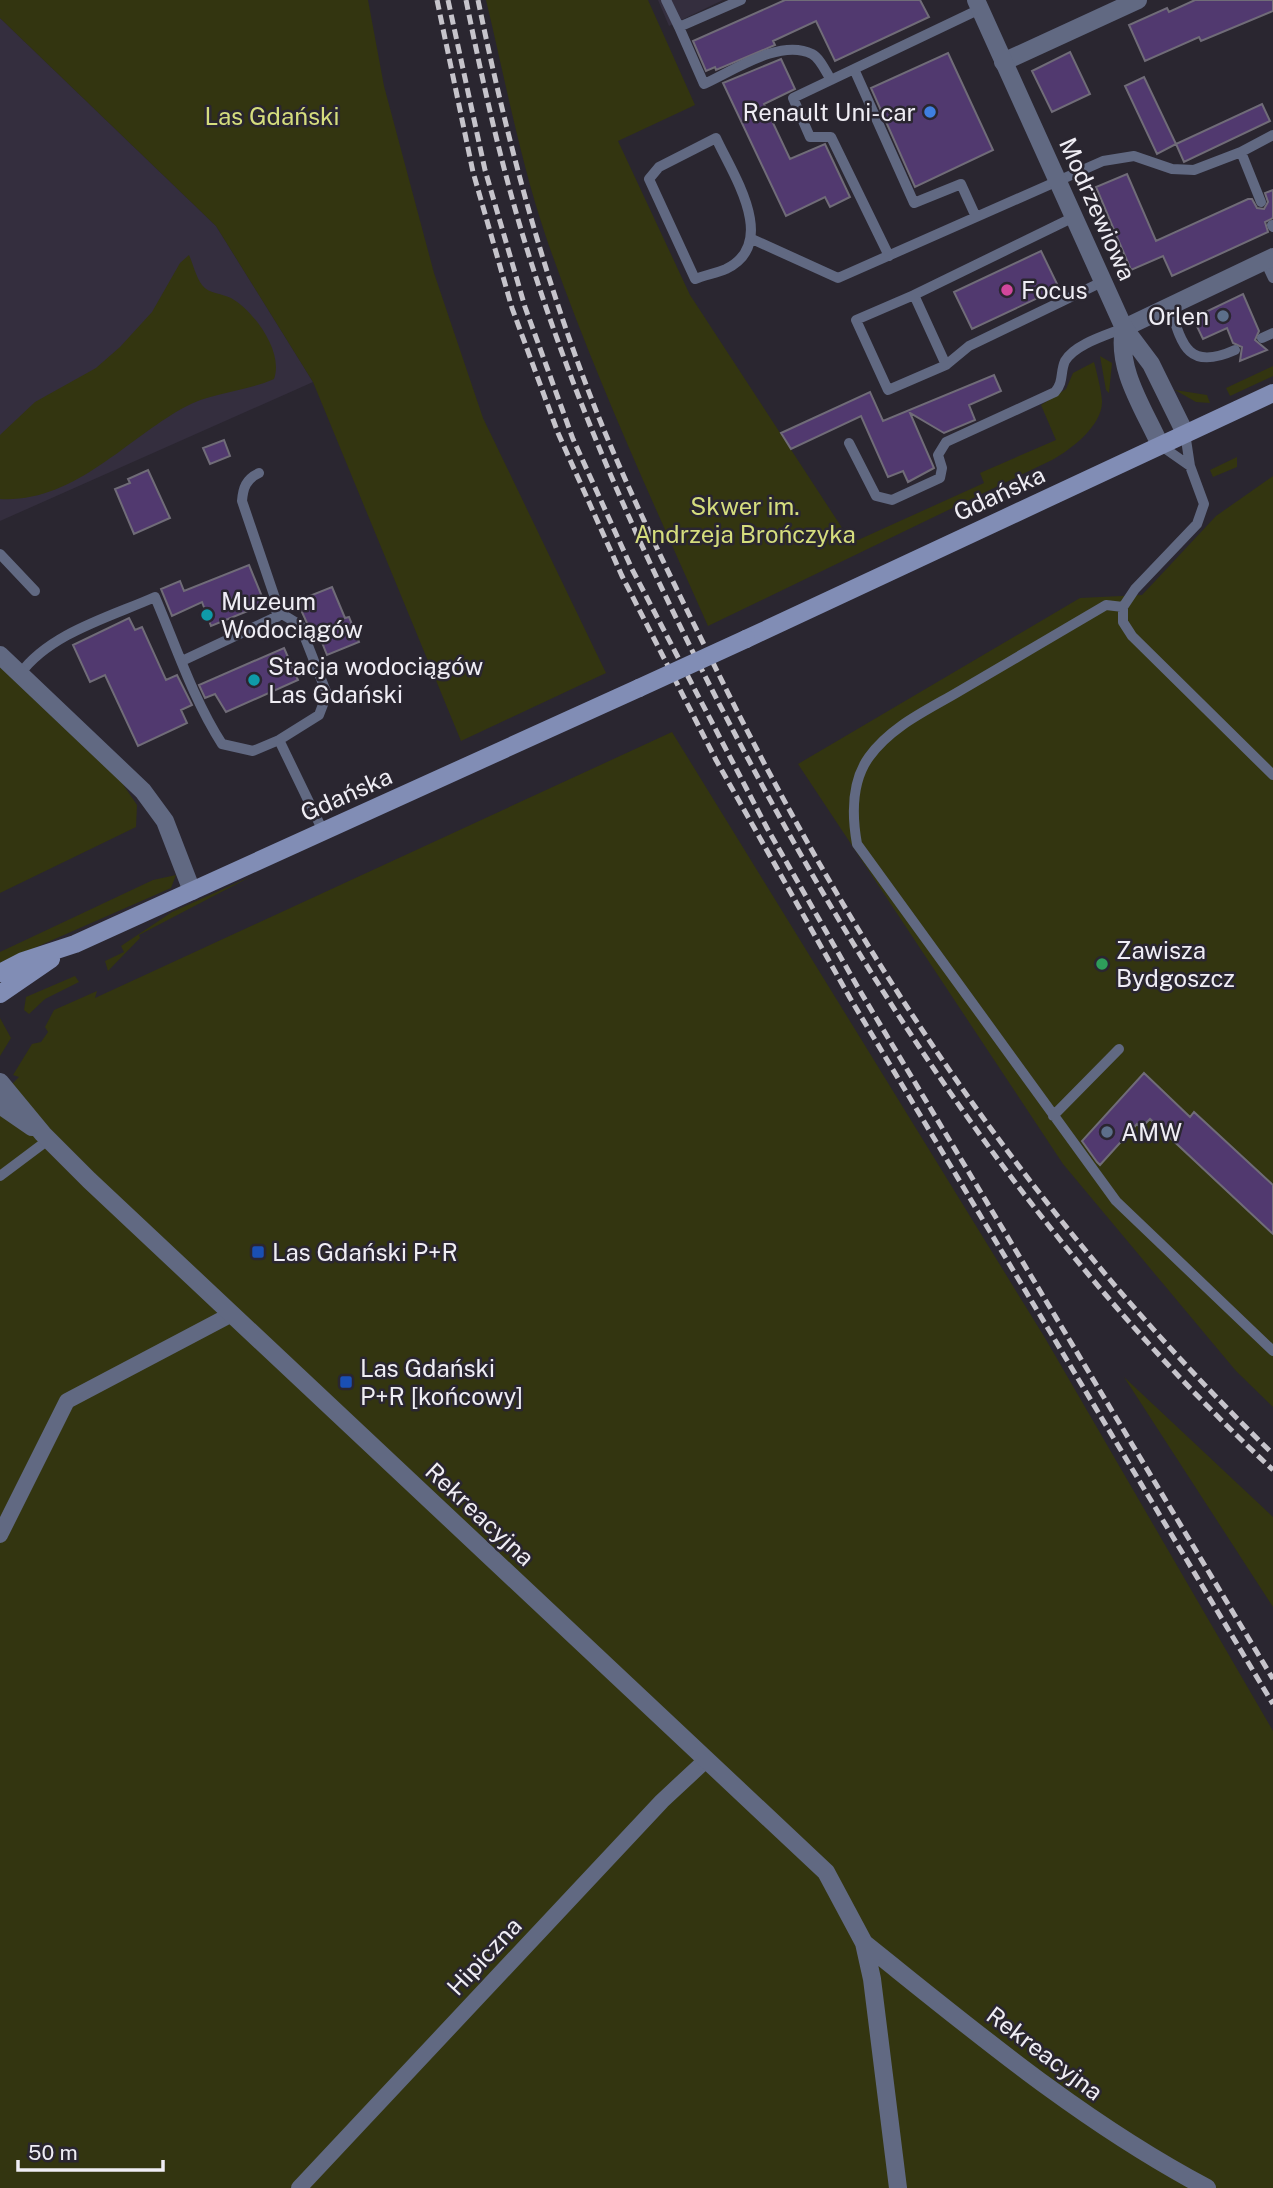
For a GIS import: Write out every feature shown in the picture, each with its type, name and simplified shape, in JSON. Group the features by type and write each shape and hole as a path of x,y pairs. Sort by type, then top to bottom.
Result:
{"main road":[{"name":"Gdańska","path":"0,973 23,961 75,944 639,688 1273,393"},
{"name":"Gdańska","path":"0,994 75,944"}],"street":[{"path":"1003,62 1138,0"},
{"name":"Modrzewiowa","path":"978,4 1124,328 1150,363 1185,433"},
{"path":"1160,445 1124,360 1121,343 1124,328 1269,259"},
{"path":"0,655 143,791 165,821 192,891"},
{"name":"Rekreacyjna","path":"0,1082 46,1137 826,1872 864,1943 872,1979 898,2188"},
{"name":"Rekreacyjna","path":"0,1105 46,1137"},
{"path":"0,1535 67,1401 232,1314"},
{"name":"Hipiczna","path":"299,2188 662,1801 706,1760"},
{"name":"Rekreacyjna","path":"864,1943 1030,2076 1151,2158 1208,2188"}],"lane":[{"path":"666,0 704,84 767,55 796,49 814,55 831,80"},
{"path":"679,27 741,0"},
{"path":"889,256 831,136 810,136 793,97 854,69 978,4"},
{"path":"854,69 914,203 961,184 975,217"},
{"path":"751,239 838,278 1103,162 1134,156 1172,169 1195,170 1241,152 1273,135"},
{"path":"716,138 750,213 751,239 742,256 728,268 695,279 649,179 651,174 659,167 716,138"},
{"path":"1241,152 1261,202"},
{"path":"1074,217 914,295 856,320 888,390 946,365 969,346 1104,281"},
{"path":"1269,259 1273,278"},
{"path":"914,295 946,365"},
{"path":"1170,306 1183,345 1192,355 1203,359 1235,350"},
{"path":"849,443 876,496 892,500 940,478 942,468 938,455 946,442 1055,392 1062,385 1064,363 1072,354 1124,328"},
{"path":"1262,338 1273,333"},
{"path":"1185,433 1190,466 1204,499 1197,524 1135,589 1124,607 1123,622 1132,636 1273,775"},
{"path":"1160,445 1190,466"},
{"path":"259,473 243,488 242,501 275,598 277,617"},
{"path":"0,554 35,591"},
{"path":"20,674 32,658 51,644 155,597 182,661 208,722 222,744 253,751 279,740 319,715 327,694 300,625 282,614 182,661"},
{"path":"1124,607 1106,604 916,716 884,738 867,759 854,797 853,821 857,844 1116,1201 1273,1350"},
{"path":"279,740 323,831"},
{"path":"1053,1116 1119,1048"},
{"path":"0,1176 46,1137"}],"shaded area":[{"path":"658,0 723,0 669,26"},
{"path":"0,18 216,226 313,382 0,521"}],"green space":[{"name":"Las Gdański","path":"0,0 368,0 384,86 434,273 483,418 606,673 461,741 313,382 226,242 216,226 0,18"},
{"name":"Skwer im. Andrzeja Brończyka","path":"486,0 648,0 695,105 618,141 690,295 848,537 858,540 984,483 980,473 1056,440 1041,405 1066,389 1073,373 1094,362 1102,401 1101,410 1092,428 1068,450 1052,460 708,626 602,385 546,237 521,149"},
{"path":"189,255 202,285 240,304 265,333 275,357 274,379 183,408 74,481 26,498 0,499 0,435 35,402 96,368 120,347 152,312 180,263"},
{"path":"1100,356 1112,363 1109,393 1106,390"},
{"path":"1273,366 1273,376 1230,396 1226,388"},
{"path":"1175,390 1207,395 1210,403 1196,402"},
{"path":"1237,457 1237,467 1213,477 1210,470"},
{"name":"Zawisza Bydgoszcz","path":"1273,476 1273,1407 1236,1371 1063,1164 798,764 1080,598 1142,595 1216,516"},
{"path":"0,664 116,774 137,805 136,827 0,893"},
{"path":"672,732 1045,1338 1273,1731 1273,2188 0,2188 0,1096 19,1077 13,1075 32,1044 41,1042 48,1032 45,1027 54,1010 97,991 95,998"},
{"path":"176,875 171,888 0,963 0,952 153,880"},
{"path":"252,876 139,935 140,938 108,971 105,961 124,952 121,946 172,912"},
{"path":"75,976 79,982 45,999 29,1014 24,1010 26,997"},
{"path":"0,1018 11,1038 0,1056"},
{"path":"1124,1377 1273,1517 1273,1607"}],"building":[{"path":"785,0 920,0 929,17 835,61 816,21 773,41 775,45 716,70 715,67 706,71 693,41"},
{"path":"1195,0 1273,0 1273,11 1201,41 1199,37 1145,61 1129,25 1167,8 1169,12"},
{"path":"1070,52 1090,94 1052,112 1032,71"},
{"path":"948,53 993,150 915,187 871,88"},
{"path":"781,59 795,89 764,104 790,159 825,144 850,197 830,207 825,197 786,216 723,83"},
{"path":"1144,77 1176,144 1157,154 1125,86"},
{"path":"1262,104 1270,121 1184,162 1176,144"},
{"path":"1127,174 1156,241 1248,199 1252,199 1257,208 1264,209 1268,202 1265,193 1273,190 1273,218 1265,222 1268,232 1172,276 1163,256 1131,270 1096,187"},
{"name":"Focus","path":"1041,251 1059,288 972,329 954,292"},
{"path":"1243,294 1259,331 1255,340 1267,350 1240,361 1242,347 1233,343 1227,328 1203,339 1193,318"},
{"path":"994,375 1001,391 969,405 975,420 944,433 910,413 934,468 908,482 903,471 888,477 861,416 791,449 781,433 870,392 883,421"},
{"path":"224,440 230,456 210,464 203,448"},
{"path":"148,470 170,518 134,534 115,489 130,483 128,479"},
{"path":"249,565 265,604 211,626 202,602 172,616 161,589 180,581 184,591"},
{"path":"332,587 359,642 327,655 317,630 311,632 297,601"},
{"path":"129,618 135,630 142,627 166,680 177,675 192,705 181,710 187,723 138,746 105,675 90,682 73,645"},
{"name":"Stacja wodociągów Las Gdański","path":"284,648 298,680 226,712 215,694 205,698 199,685"},
{"path":"1144,1073 1190,1117 1194,1112 1273,1185 1273,1234 1150,1119 1141,1128 1137,1124 1100,1165 1097,1162 1082,1141"}],"railway":[{"path":"437,0 473,172 512,308 558,433 622,576 716,760 850,998 1273,1704"},
{"path":"448,0 485,170 525,307 573,439 632,569 767,828 860,991 1273,1679"},
{"path":"466,0 512,199 555,334 608,469 668,602 768,796 875,979 994,1153 1058,1237 1125,1318 1197,1396 1273,1470"},
{"path":"478,0 528,209 560,312 597,413 675,586 781,795 901,998 1036,1189 1110,1280 1189,1368 1273,1454"}],"place":[{"name":"Renault Uni-car","path":"930,112"},
{"name":"Focus","path":"1007,290"},
{"name":"Orlen","path":"1223,316"},
{"name":"Muzeum Wodociągów","path":"207,615"},
{"name":"Stacja wodociągów Las Gdański","path":"254,680"},
{"name":"Zawisza Bydgoszcz","path":"1102,964"},
{"name":"AMW","path":"1107,1132"},
{"name":"Las Gdański P+R","path":"258,1252"},
{"name":"Las Gdański P+R [końcowy]","path":"346,1382"}]}
